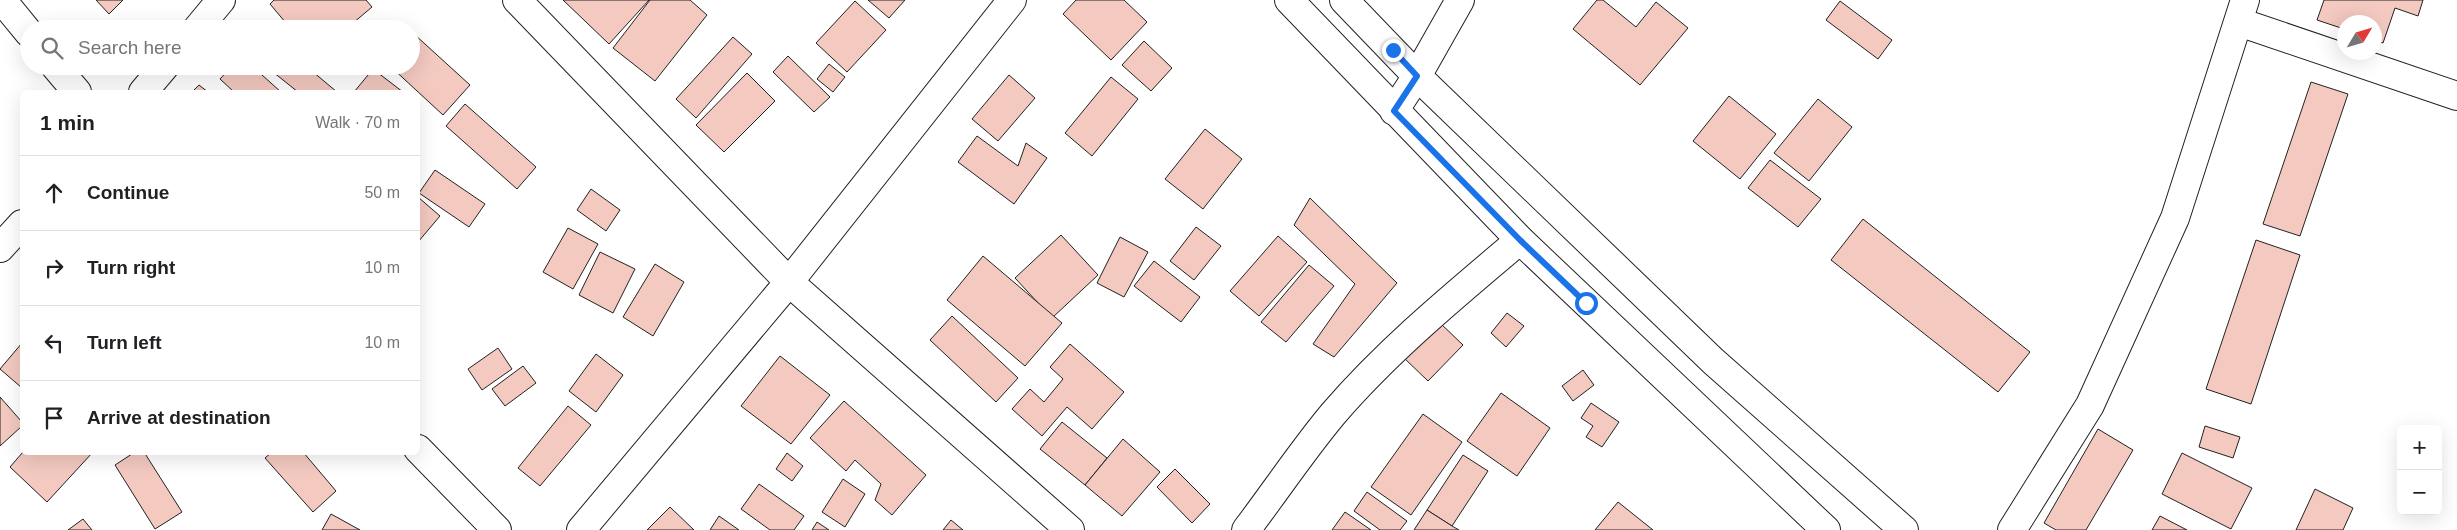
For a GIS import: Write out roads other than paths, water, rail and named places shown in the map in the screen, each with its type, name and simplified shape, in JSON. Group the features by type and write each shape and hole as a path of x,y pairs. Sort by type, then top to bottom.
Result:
{"street":[{"path":"2,0 20,22"},
{"path":"204,20 221,0"},
{"path":"517,0 789,282 1070,530"},
{"path":"581,530 789,282 1012,0"},
{"path":"1290,0 1394,111 1520,240 1826,530"},
{"path":"1344,0 1417,76 1714,361 1904,530"},
{"path":"1394,111 1417,76 1460,0"},
{"path":"2012,530 2090,405 2170,227 2242,11 2457,96"},
{"path":"63,75 75,90"},
{"path":"146,90 158,75"},
{"path":"0,248 20,226"},
{"path":"1246,530 1333,414 1381,363 1433,314 1520,240"},
{"path":"420,451 497,530"}]}
